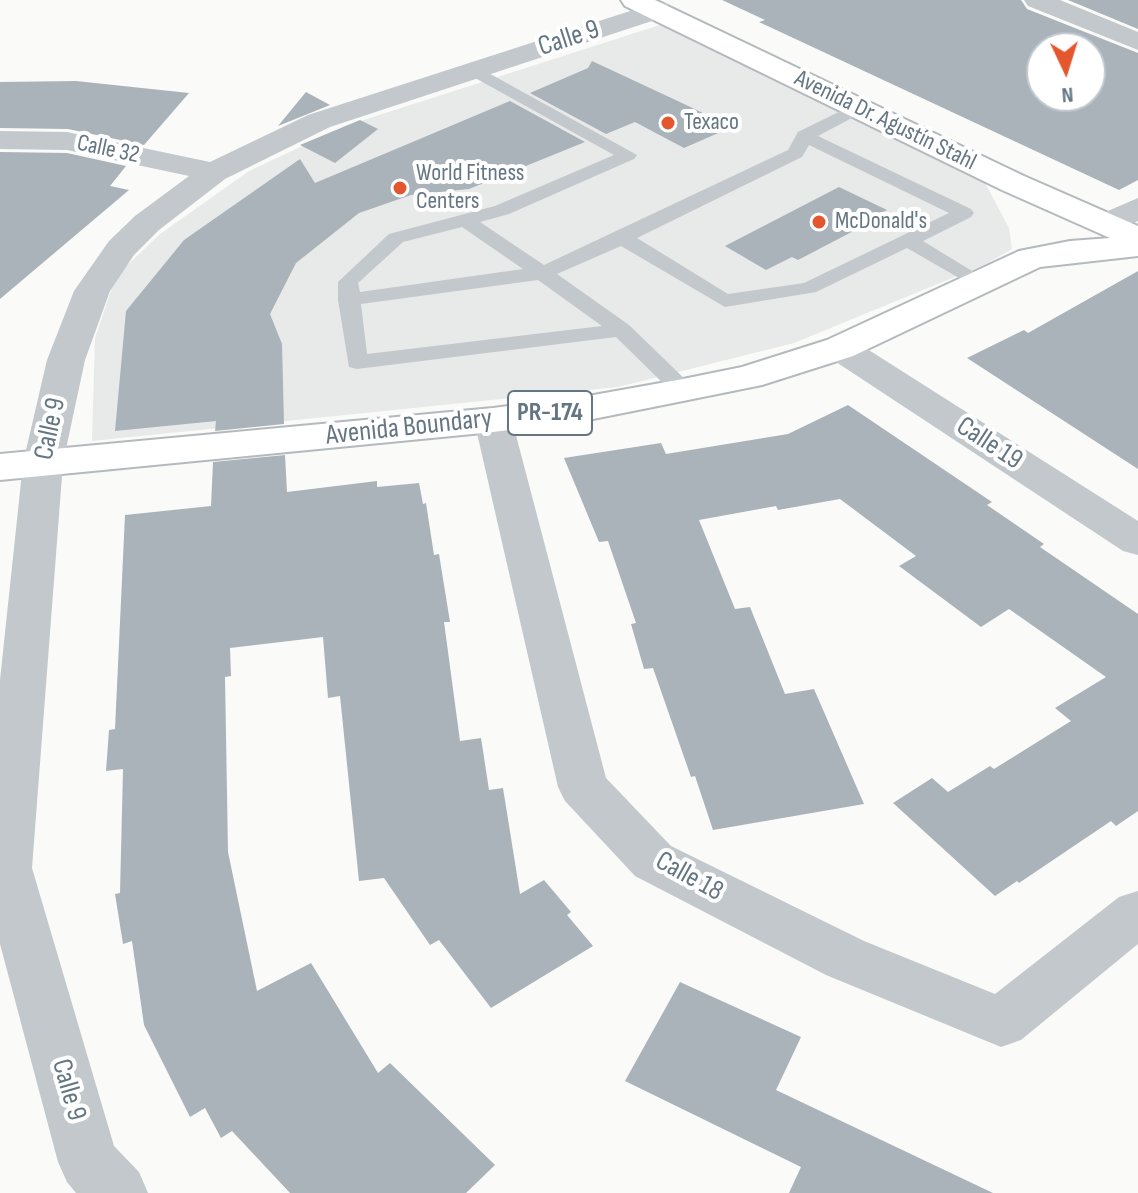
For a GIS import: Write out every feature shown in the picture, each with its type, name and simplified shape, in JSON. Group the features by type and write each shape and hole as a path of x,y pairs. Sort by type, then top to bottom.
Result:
{"highway":[{"name":"Avenida Dr. Agustín Stahl","path":"646,5 1013,183 1138,238"},
{"path":"1013,183 1034,226 1036,246 1031,258"},
{"name":"Avenida Boundary","path":"0,467 493,420 588,408 683,390 749,377 840,348 1031,258 1070,251 1138,246"}],"street":[{"path":"1037,0 1138,42"},
{"name":"Calle 9","path":"117,1193 88,1162 6,868 43,463 66,360 92,291 121,248 147,223 214,172 319,121 474,70 646,5"},
{"name":"Calle 32","path":"0,140 67,141 214,172"},
{"path":"1106,224 1138,208"},
{"name":"Calle 19","path":"840,348 1138,541"},
{"name":"Calle 18","path":"493,420 583,787 653,861 845,958 1001,1022 1138,913"}],"lane":[{"path":"474,70 628,155 502,210 396,238 348,282 357,362 621,330"},
{"path":"348,300 542,273 622,238 796,153 804,136 857,108"},
{"path":"622,238 725,301 809,288 964,213 804,136"},
{"path":"465,220 621,330 683,390"},
{"path":"907,240 980,282"}],"shaded area":[{"path":"666,23 982,177 1009,228 1012,249 984,265 794,343 618,387 92,441 95,338 116,276 160,234 249,171 345,126"}],"building":[{"path":"722,0 1021,0 1027,9 1085,32 1026,32 1026,112 1106,112 1106,40 1138,53 1138,180 1119,190 759,22 765,20"},
{"path":"1068,0 1138,0 1138,29"},
{"path":"592,61 732,127 684,148 635,122 606,134 530,93 588,68"},
{"path":"76,81 189,93 144,145 68,129 0,128 0,82"},
{"path":"306,92 330,105 278,126"},
{"path":"510,101 585,142 469,189 411,195 359,213 296,263 270,314 282,344 284,424 215,431 216,421 115,431 126,311 184,240 300,159 315,183"},
{"path":"360,120 378,129 335,163 300,145"},
{"path":"0,152 67,153 126,166 110,186 129,190 0,299"},
{"name":"McDonald's","path":"839,187 887,210 798,260 792,257 766,270 725,246"},
{"path":"1138,271 1138,469 967,358 1024,330 1028,333"},
{"path":"848,405 992,502 987,505 1044,544 1040,547 1138,614 1138,811 1116,826 1111,821 995,896 893,803 932,778 948,792 990,766 994,769 1071,721 1055,708 1106,677 1009,609 981,627 899,566 916,556 840,499 778,510 776,506 699,520 735,609 750,607 785,694 814,689 864,804 713,830 653,668 644,669 631,624 636,623 608,541 599,542 564,458 661,443 666,454 788,434"},
{"path":"285,455 287,492 377,481 377,487 419,483 423,504 426,503 434,555 439,554 450,622 444,622 460,741 481,738 489,790 503,788 520,894 544,880 571,912 567,915 593,946 491,1008 439,940 430,945 384,878 359,881 340,696 328,698 323,637 230,648 231,676 225,677 228,852 257,991 311,963 378,1073 390,1063 495,1165 466,1193 290,1193 232,1131 221,1138 205,1108 190,1117 144,1025 132,941 123,944 115,894 120,893 123,769 106,771 109,730 115,729 125,515 211,506 213,462"},
{"path":"680,982 801,1037 776,1090 993,1193 789,1193 801,1167 625,1081"}],"place":[{"name":"Texaco","path":"668,123"},
{"name":"World Fitness Centers","path":"400,188"},
{"name":"McDonald's","path":"819,222"}]}
